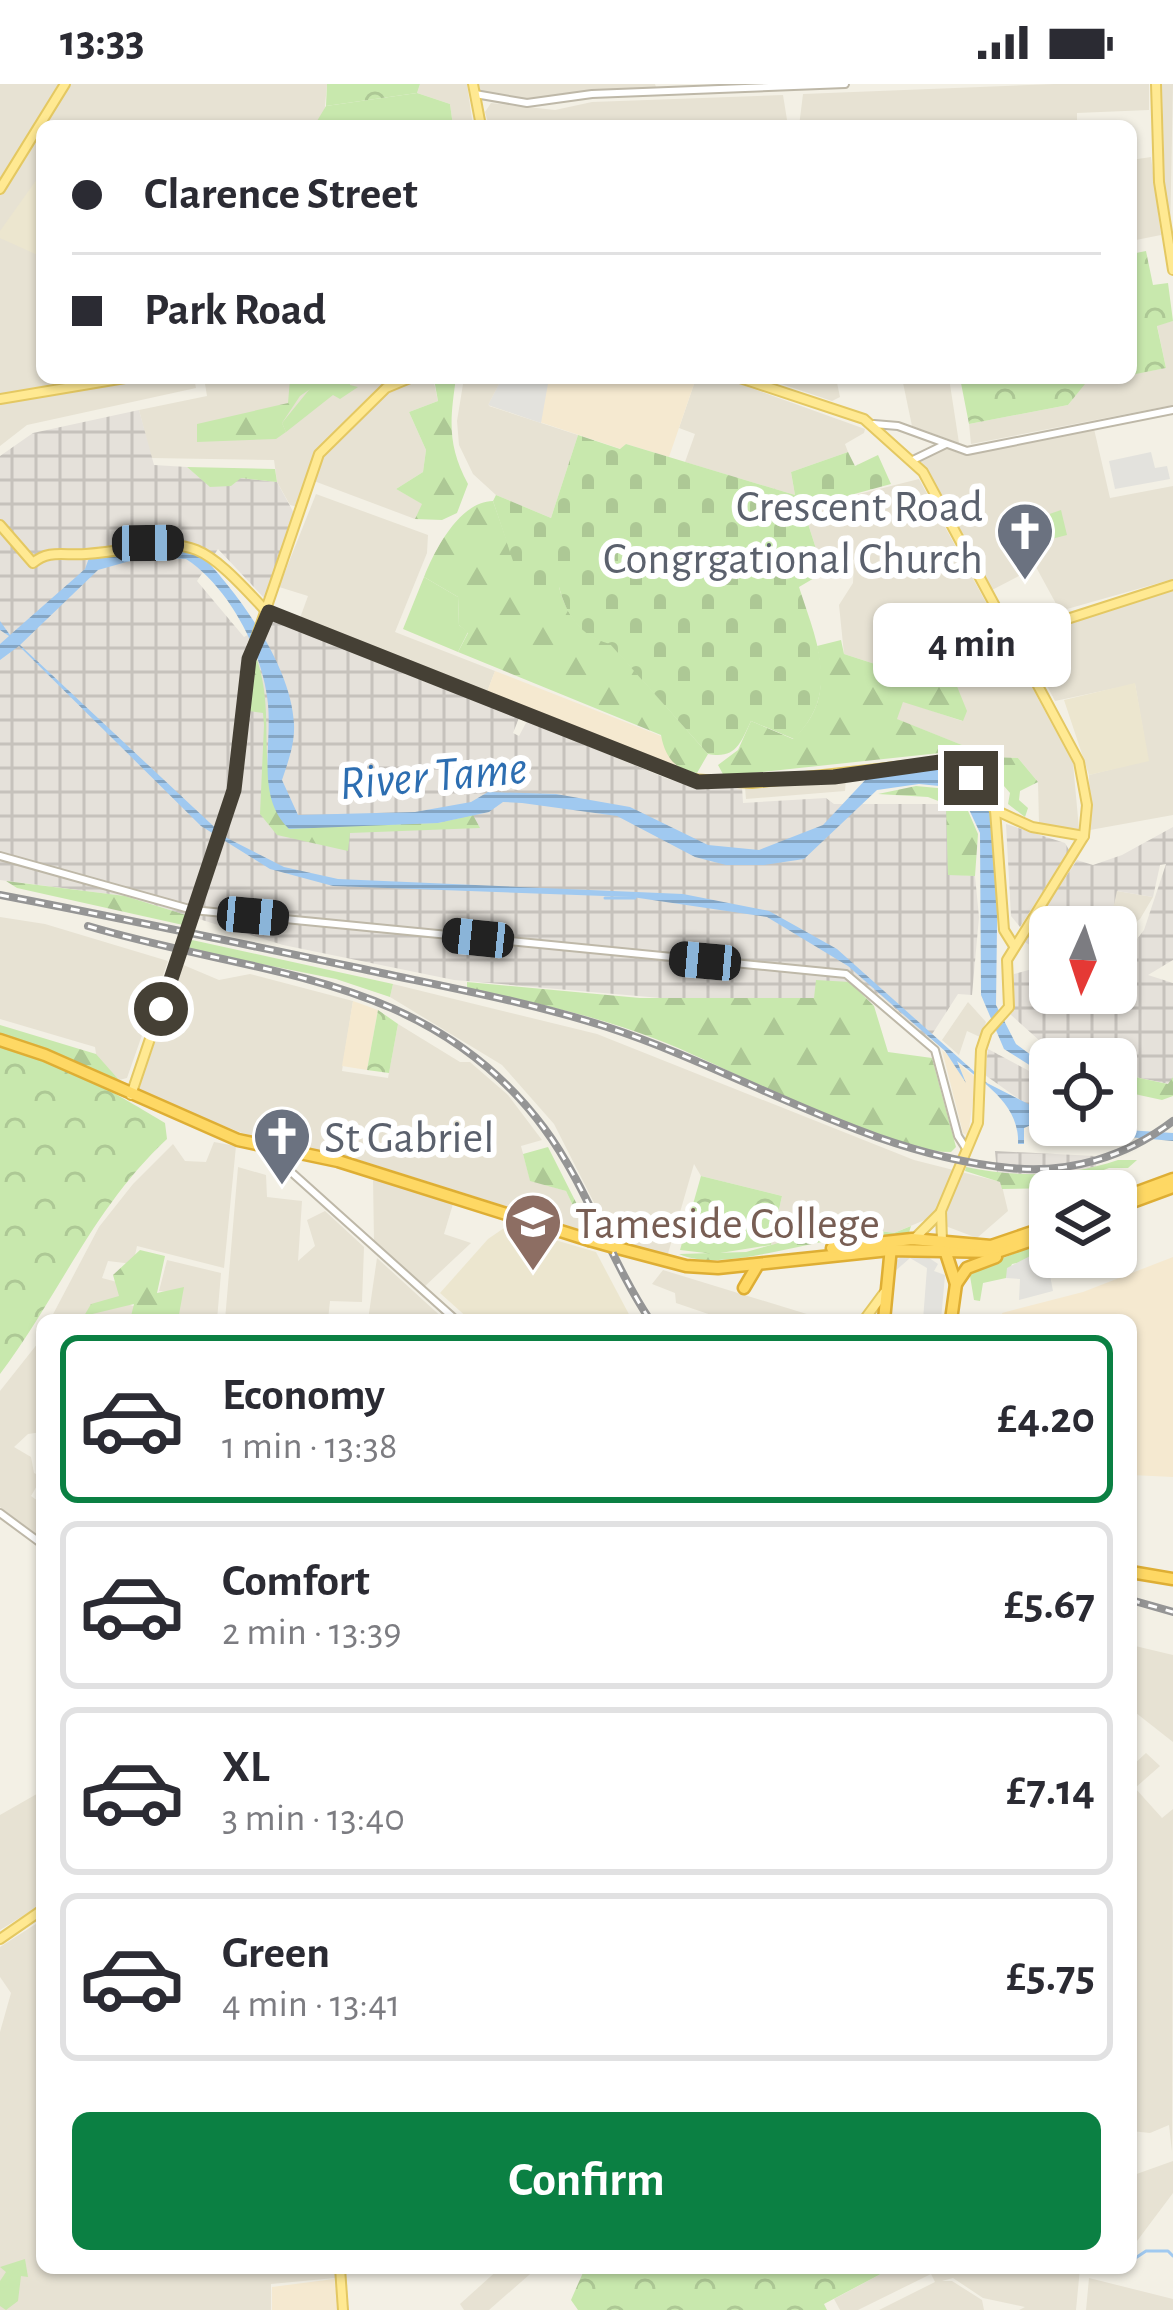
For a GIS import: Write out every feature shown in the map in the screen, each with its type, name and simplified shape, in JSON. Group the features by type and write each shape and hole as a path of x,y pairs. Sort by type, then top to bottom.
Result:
{"highway":[{"path":"0,1040 45,1054 185,1120 698,1268 856,1253 899,1243 991,1246 1029,1236"},
{"path":"1137,1196 1173,1183"},
{"path":"956,1284 970,1266 1029,1242"},
{"path":"674,1263 899,1243 997,1252 1023,1245"},
{"path":"884,1314 885,1289 899,1243"},
{"path":"945,1248 956,1284 955,1314"},
{"path":"856,1253 872,1258 885,1289"},
{"path":"744,1288 760,1263"},
{"path":"1137,1573 1173,1579"}],"main road":[{"path":"43,120 65,84"},
{"path":"1156,84 1159,182 1173,270"},
{"path":"474,89 480,120"},
{"path":"0,189 36,131"},
{"path":"0,399 89,384"},
{"path":"131,1095 234,790 249,659 269,612 319,454 396,384"},
{"path":"757,384 874,424 913,460 1079,762 1087,805 1084,836 1014,946 1006,969 1006,1011 991,1027 980,1066 978,1123 941,1211 945,1248"},
{"path":"0,525 32,563 46,554 191,544 225,566 269,612 690,779 752,783 940,762 971,778 995,810 1032,827 1084,836"},
{"path":"1010,637 1173,585"},
{"path":"995,810 1004,930 1014,946"},
{"path":"899,1243 941,1211"},
{"path":"868,1314 885,1289"},
{"path":"0,1939 36,1914"},
{"path":"340,2274 343,2310"}],"street":[{"path":"474,89 527,103 592,94 844,84"},
{"path":"874,424 898,426 967,451 1173,410"},
{"path":"913,460 946,444"},
{"path":"0,856 193,910 846,974 935,1050 958,1136 967,1150"},
{"path":"274,1148 280,1162 449,1314"},
{"path":"0,1513 36,1540"}],"shaded area":[{"path":"0,84 327,84 321,120 36,120 36,384 195,384 196,388 27,425 0,446"},
{"path":"420,84 467,84 472,120 452,120 450,104 417,93"},
{"path":"479,84 656,87 525,99 480,92"},
{"path":"1149,84 1149,110 1077,113 1077,120 800,120 803,94"},
{"path":"1162,84 1173,84 1170,238 1165,190"},
{"path":"783,95 787,120 487,120 485,112 491,103 555,110 592,102"},
{"path":"1151,157 1161,235 1137,240 1137,159"},
{"path":"36,180 36,254 0,238 0,231"},
{"path":"1173,321 1173,405 971,444 969,424 1068,405 1084,384 1137,384 1137,373 1166,368 1157,325"},
{"path":"205,384 434,384 438,401 409,412 426,450 423,472 396,489 423,504 415,519 306,478 298,507 290,505 277,482 274,460 151,458 139,410 207,396"},
{"path":"463,384 499,384 489,406 578,435 551,518 496,495 473,474 459,445"},
{"path":"499,384 694,384 669,457 626,444 621,449 488,405"},
{"path":"499,384 548,384 541,423 488,405"},
{"path":"694,384 740,384 865,429 845,444 848,452 791,472 795,495 685,462 695,434 679,428"},
{"path":"782,384 837,384 840,397 832,401"},
{"path":"903,384 950,384 959,443 912,426"},
{"path":"139,410 154,465 187,467 211,487 240,478 277,482 295,515 267,601 218,549 197,581 244,637 273,621 519,718 513,733 519,736 527,721 668,779 699,787 742,787 743,803 826,798 834,804 947,804 948,874 975,876 979,917 972,995 958,994 929,1039 880,995 850,982 815,998 684,1000 454,980 283,945 125,896 0,880 0,456 33,433"},
{"path":"1094,429 1110,498 1173,486 1173,579 1060,611 1036,567 992,590 920,460 945,448 964,455"},
{"path":"1151,452 1155,468 1167,466 1170,479 1115,489 1109,461"},
{"path":"919,479 1073,763 1079,829 1039,824 1038,782 1018,758 992,757 896,719 903,701 962,721 954,679 915,677 844,654 839,605 853,583 854,560 834,549 818,555 803,508"},
{"path":"316,494 428,535 427,553 395,632 495,671 487,692 300,618 308,596 279,587"},
{"path":"1173,588 1173,815 1090,830 1089,775 1148,760 1135,684 1055,701 1021,636"},
{"path":"495,671 661,736 682,771 487,692"},
{"path":"1135,683 1149,761 1089,775 1064,700"},
{"path":"846,779 845,791 746,799 745,787"},
{"path":"1006,824 1065,843 1069,850 1029,906 1020,927 1011,916"},
{"path":"1173,827 1173,960 1148,975 1173,983 1173,1077 1169,1084 1137,1077 1137,1038 1037,1038 1010,1014 1014,974 1029,970 1029,1014 1137,1014 1137,939 1166,864 1160,865 1153,897 1117,891 1114,906 1046,906 1077,860 1093,865"},
{"path":"1117,891 1153,897 1137,921 1137,906 1110,906"},
{"path":"0,917 45,924 168,961 127,1078 119,1080 97,1060 95,1047 0,1019"},
{"path":"181,964 219,980 250,974 353,1001 342,1071 388,1078 398,1024 460,1062 470,1062 508,1095 542,1140 521,1146 530,1180 566,1191 585,1231 353,1158 242,1133 138,1092"},
{"path":"393,984 597,1034 914,1160 1001,1182 1008,1211 977,1238 927,1219 894,1233 859,1228 771,1245 782,1196 701,1176 694,1164 667,1257 613,1240 554,1124 502,1065 390,997"},
{"path":"353,1001 378,1010 367,1070 342,1066"},
{"path":"968,1002 986,1022 980,1037 967,1031 959,1055 942,1040"},
{"path":"988,1049 1029,1071 1029,1106 985,1075"},
{"path":"942,1050 976,1078 968,1136 963,1133"},
{"path":"214,1142 236,1146 224,1268 137,1246 133,1264 108,1261 102,1278 128,1285 127,1304 136,1307 133,1314 53,1314 99,1227 173,1144 185,1161 206,1162"},
{"path":"995,1151 1095,1156 1096,1167 1029,1170 1029,1176 997,1173"},
{"path":"238,1167 266,1175 267,1197 302,1201 298,1261 315,1246 307,1220 325,1211 364,1247 362,1302 330,1301 329,1314 226,1314"},
{"path":"373,1177 453,1204 444,1234 471,1243 424,1287 374,1242"},
{"name":"Tameside College","path":"507,1226 596,1252 629,1314 463,1314 440,1293 488,1239"},
{"path":"905,1253 922,1253 938,1264 934,1271 945,1275 942,1314 923,1314 927,1268 910,1258 894,1272 890,1267"},
{"path":"1029,1257 1029,1278 1051,1278 1053,1291 1019,1300 1020,1279 1006,1278 1007,1268"},
{"path":"1173,1257 1173,1477 1137,1475 1137,1314 1002,1313 1119,1278 1137,1278 1137,1271"},
{"path":"377,1258 438,1314 369,1314"},
{"path":"167,1260 221,1273 218,1314 176,1314 178,1293 159,1291"},
{"path":"663,1270 805,1314 708,1314 676,1303 675,1293 652,1284"},
{"path":"36,1346 36,1433 14,1447 31,1457 36,1474 31,1496 36,1500 36,1534 0,1507 0,1391"},
{"path":"1137,1646 1173,1655 1173,1742 1137,1714"},
{"path":"1146,1753 1160,1766 1137,1786 1137,1761"},
{"path":"1137,1790 1162,1818 1173,1809 1172,2152 1169,2125 1150,2133 1137,2132"},
{"path":"36,1794 36,1908 0,1930 0,1815"},
{"path":"36,1924 36,2274 335,2274 335,2278 271,2284 271,2310 0,2310 0,2032 11,1993 0,1977 0,1947"},
{"path":"1173,2161 1173,2193 1137,2241 1137,2174"},
{"path":"493,2274 530,2274 489,2310 464,2310 460,2304"},
{"path":"881,2274 931,2274 858,2310 840,2310 834,2299"},
{"path":"931,2274 1079,2274 1076,2310 1019,2310 1025,2307 983,2298 953,2278 942,2281 952,2281 982,2300 984,2310 879,2310 935,2282"},
{"path":"1089,2278 1173,2299 1173,2310 1086,2310"},
{"path":"334,2279 340,2310 272,2310 272,2287"}],"green space":[{"path":"327,84 420,84 417,93 326,106"},
{"path":"417,93 450,104 452,120 318,120 326,106"},
{"path":"1146,251 1153,285 1168,283 1173,321 1157,326 1166,368 1137,374 1137,253"},
{"path":"290,384 317,384 300,396 282,423 286,432 276,439 197,442 197,424 288,403"},
{"path":"314,384 358,387 340,399 333,395 286,432 282,423"},
{"path":"435,384 455,384 452,432 468,484 457,513 442,520 415,519 422,504 396,489 423,472 426,450 409,412 438,401"},
{"path":"961,384 1085,384 1068,405 969,424"},
{"path":"578,435 620,449 626,444 795,495 791,472 848,452 855,466 878,455 891,484 803,508 818,555 816,577 799,587 818,647 821,685 808,721 794,739 751,721 731,752 708,754 610,644 590,636 576,623 559,587 532,588 518,576 493,501 496,495 551,518"},
{"path":"187,467 275,469 277,482 241,478 231,486 210,487"},
{"path":"493,501 519,576 559,587 577,623 591,636 610,643 708,754 697,773 672,761 661,735 458,652 468,633 459,625 458,597 424,577 442,540 460,518 481,503"},
{"path":"1061,510 1067,535 1024,546 1012,527"},
{"path":"424,577 458,597 459,625 468,632 458,652 403,629"},
{"path":"841,640 844,654 915,677 954,679 967,711 963,721 903,702 897,719 992,757 1018,758 1038,782 1020,791 1019,800 1028,808 1025,817 1008,804 1010,793 998,779 983,780 962,760 940,753 724,776 718,765 738,750 751,721 793,739 803,729 819,697 817,646"},
{"path":"256,657 265,703 271,788 291,827 438,823 473,815 480,828 350,833 348,851 277,835 260,814 263,713 249,711"},
{"path":"916,786 959,790 978,834 975,876 948,875 946,804 928,797 878,794"},
{"path":"6,881 125,896 186,915 183,925 17,888"},
{"path":"192,940 393,984 390,997 336,979 186,949"},
{"path":"816,980 850,982 874,1006 888,1052 932,1058 956,1147 951,1152 886,1139 637,1032 467,988 467,982 640,998 814,998"},
{"path":"378,1010 398,1024 389,1073 367,1070"},
{"path":"0,1025 96,1054 119,1080 0,1034"},
{"path":"0,1048 39,1057 107,1089 165,1123 167,1139 97,1223 0,1374"},
{"path":"1137,1077 1168,1084 1173,1077 1173,1096 1162,1100 1137,1095"},
{"path":"548,1147 591,1232 585,1231 566,1191 530,1181 523,1154"},
{"path":"1118,1160 1137,1160 1128,1168 1080,1170"},
{"path":"966,1167 1029,1174 1029,1188 1002,1189 1000,1182 965,1171"},
{"path":"701,1176 782,1196 771,1245 714,1254 680,1250"},
{"path":"911,1226 908,1236 831,1240 739,1258 696,1259 679,1254 746,1252 815,1233 859,1228 894,1233"},
{"path":"1029,1248 1029,1260 1012,1264 1006,1278 983,1283 980,1301 974,1300 970,1276 976,1269"},
{"path":"140,1250 165,1256 157,1293 184,1287 179,1314 132,1314 134,1304 85,1314 91,1304 119,1296 113,1275"},
{"path":"25,2259 28,2277 21,2276 18,2301 6,2310 0,2306 0,2281 6,2272 0,2267"},
{"path":"582,2274 881,2274 824,2304 827,2310 578,2310 571,2300"}],"water":[{"path":"158,547 197,550 229,586 273,653 291,701 293,739 282,780 298,815 415,812 471,802 488,792 556,794 630,807 708,845 759,850 823,825 868,777 921,768 949,770 967,779 993,815 998,848 996,1005 1016,1044 1029,1054 1029,1065 1004,1049 981,995 980,833 959,788 919,784 877,790 804,859 764,865 726,865 695,857 617,816 522,803 503,802 489,812 438,823 289,829 272,802 269,787 268,704 259,663 230,603 186,559 144,557 98,570 20,645 225,837 284,867 338,879 683,894 769,911 837,949 987,1083 1029,1104 1024,1144 1018,1144 1013,1118 989,1087 957,1061 966,1083 945,1051 848,966 767,917 632,897 333,886 270,869 201,826 19,646 0,660 0,644 9,636 0,630 0,621 10,635 85,569 89,558"},
{"path":"1137,1131 1173,1133 1173,1141 1137,1138"}],"waterway":[{"path":"605,898 635,898"},
{"path":"1137,2257 1146,2251 1168,2251 1173,2256"}],"railway":[{"path":"0,895 576,1018 657,1045 855,1129 957,1160 1032,1169 1075,1165 1116,1153 1173,1121"},
{"path":"88,926 336,988 394,1009 448,1038 498,1077 544,1128 647,1314"},
{"path":"1137,1602 1173,1612"}],"place":[{"name":"Crescent Road Congrgational Church","path":"1025,582"},
{"name":"St Gabriel","path":"282,1187"},
{"name":"Tameside College","path":"533,1273"}],"route":[{"path":"161,1009 234,790 249,659 269,612 698,782 834,777 940,762 971,778"}],"water label":[{"name":"River Tame","path":"433,774"}]}
